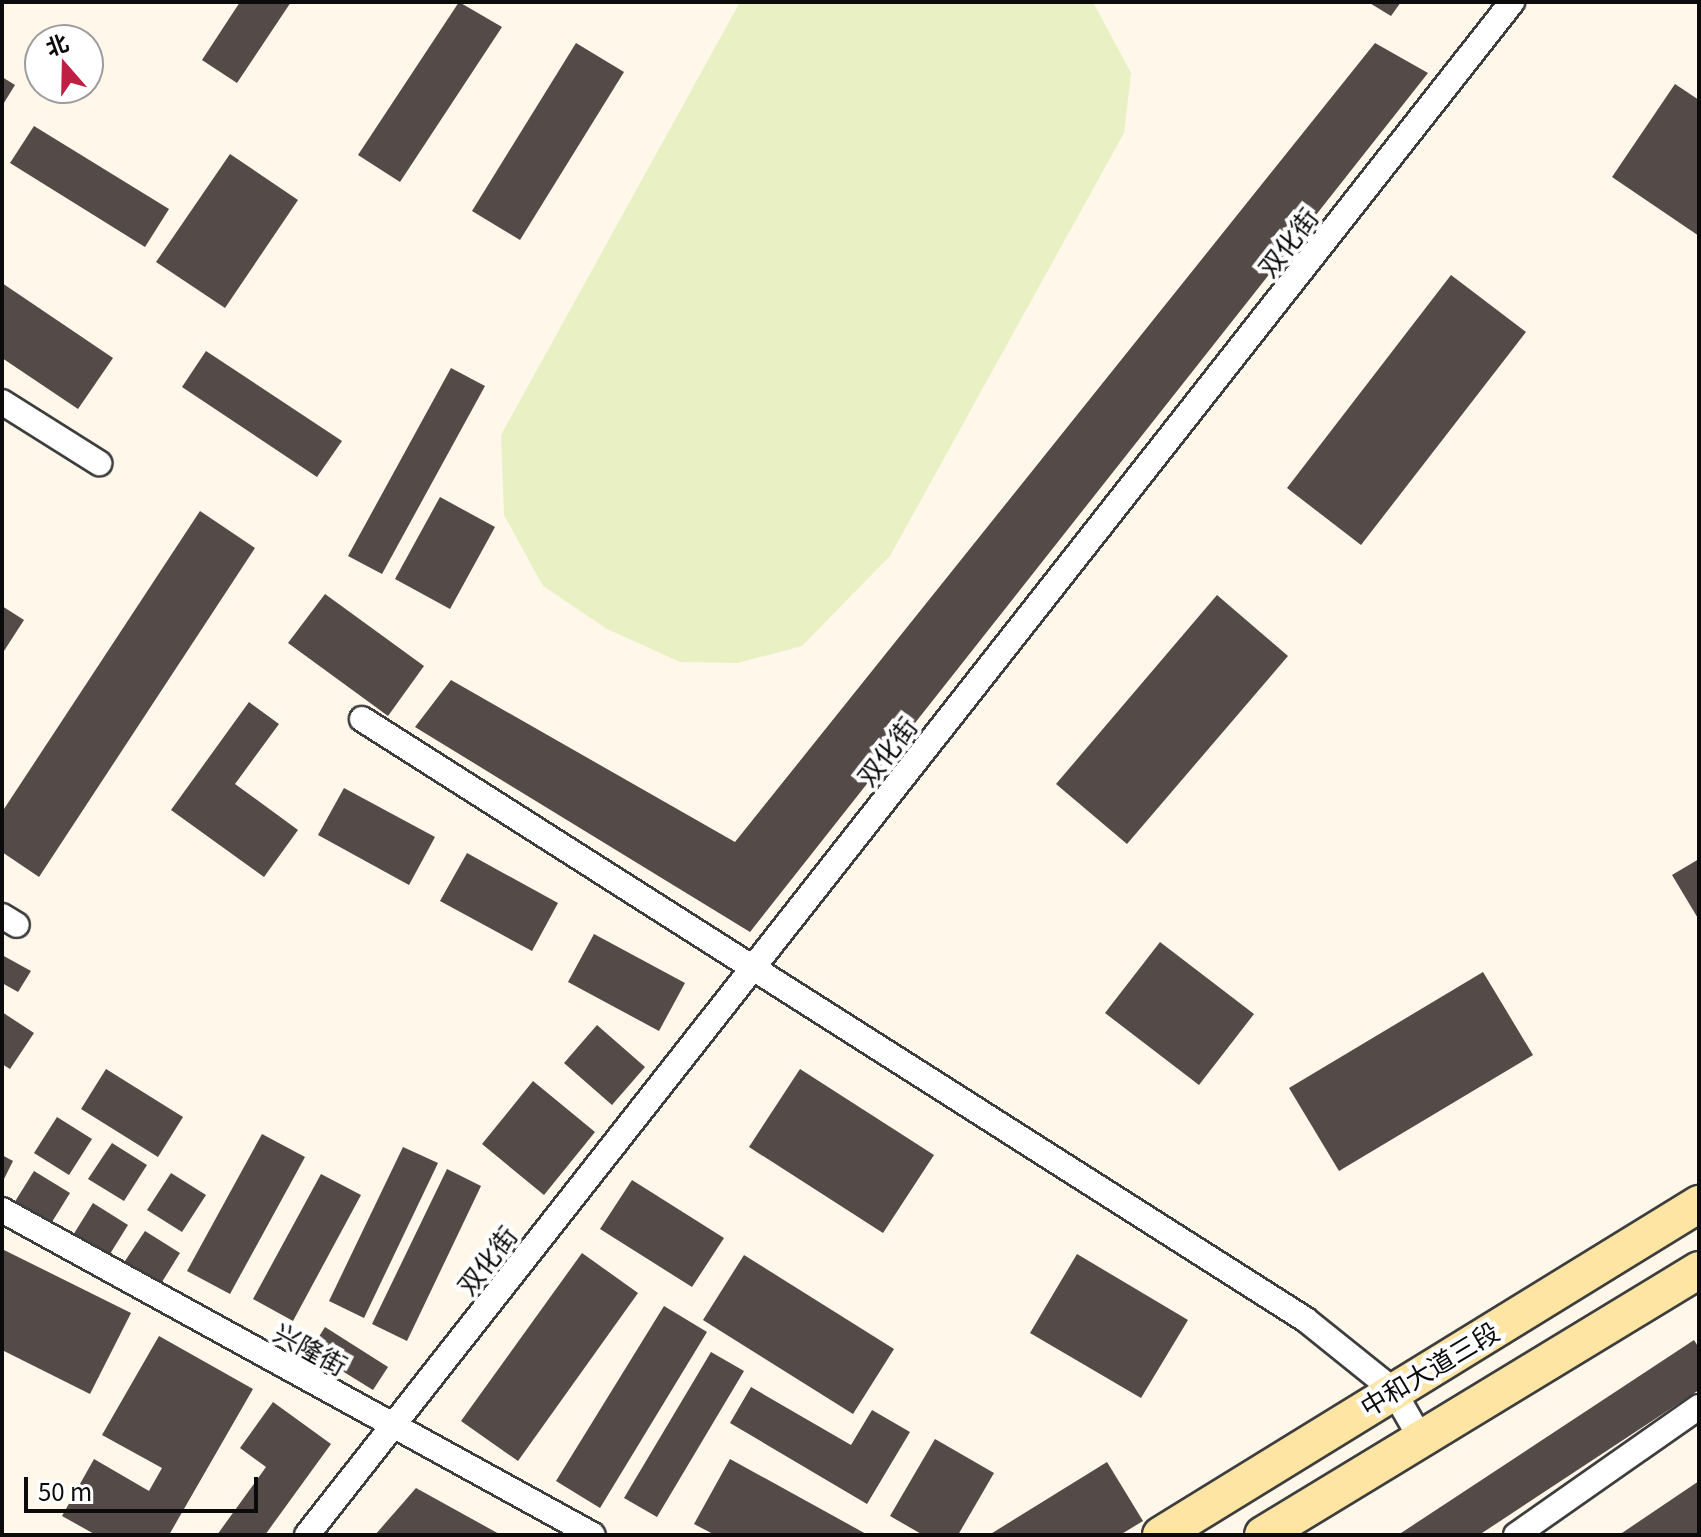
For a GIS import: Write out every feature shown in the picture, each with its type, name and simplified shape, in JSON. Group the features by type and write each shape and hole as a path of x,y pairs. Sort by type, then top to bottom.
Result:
{"main road":[{"name":"中和大道三段","path":"1161,1535 1699,1204"},
{"path":"1263,1535 1699,1271"}],"street":[{"name":"双化街","path":"307,1535 1512,2"},
{"path":"2,402 99,463"},
{"path":"362,719 1306,1320 1393,1390 1421,1439"},
{"name":"兴隆街","path":"2,1210 593,1535"},
{"path":"1516,1535 1699,1407"}],"green space":[{"path":"740,2 1093,2 1131,73 1124,133 890,556 802,646 738,663 680,662 607,629 543,586 504,515 501,435"}],"building":[{"path":"240,2 291,2 237,83 202,60"},
{"path":"459,2 502,27 400,182 358,155"},
{"path":"1368,2 1401,2 1391,16"},
{"path":"576,43 624,72 520,240 472,211"},
{"path":"1375,43 1428,73 750,932 415,727 451,680 735,842"},
{"path":"2,77 15,85 2,106"},
{"path":"1675,84 1699,100 1699,236 1612,177"},
{"path":"34,126 169,209 145,247 10,163"},
{"path":"230,154 298,200 225,308 156,262"},
{"path":"1451,275 1526,332 1361,545 1287,488"},
{"path":"2,283 113,358 78,409 2,358"},
{"path":"206,351 342,441 317,477 182,387"},
{"path":"451,368 485,386 382,574 348,556"},
{"path":"440,497 495,527 450,609 395,579"},
{"path":"200,511 255,548 39,877 2,852 2,812"},
{"path":"325,594 424,666 388,716 288,643"},
{"path":"1217,595 1288,656 1127,844 1056,784"},
{"path":"2,606 24,620 2,654"},
{"path":"249,702 279,724 235,784 298,830 264,877 171,810"},
{"path":"344,788 435,837 409,885 318,835"},
{"path":"467,853 558,903 532,951 440,901"},
{"path":"1699,859 1699,920 1672,875"},
{"path":"594,934 685,983 659,1031 568,982"},
{"path":"1160,942 1254,1014 1199,1085 1105,1013"},
{"path":"2,955 31,971 18,992 2,983"},
{"path":"1483,972 1533,1055 1339,1171 1289,1088"},
{"path":"2,1012 34,1033 10,1069 2,1064"},
{"path":"597,1025 645,1067 612,1105 564,1063"},
{"path":"106,1069 183,1117 158,1157 81,1109"},
{"path":"800,1069 934,1155 883,1233 749,1147"},
{"path":"533,1081 595,1132 544,1195 482,1144"},
{"path":"57,1117 92,1139 69,1175 34,1153"},
{"path":"262,1134 305,1157 230,1294 187,1271"},
{"path":"112,1143 147,1165 124,1201 88,1179"},
{"path":"403,1147 438,1163 364,1318 329,1301"},
{"path":"2,1155 13,1161 2,1183"},
{"path":"447,1169 481,1186 407,1341 372,1324"},
{"path":"34,1171 70,1193 47,1230 11,1208"},
{"path":"171,1173 206,1195 182,1232 147,1210"},
{"path":"321,1174 361,1195 293,1321 253,1299"},
{"path":"632,1180 724,1238 692,1287 600,1229"},
{"path":"93,1203 128,1225 105,1262 70,1240"},
{"path":"145,1231 180,1253 157,1290 121,1267"},
{"path":"2,1249 131,1313 90,1394 2,1350"},
{"path":"582,1253 638,1293 518,1461 461,1421"},
{"path":"1077,1254 1188,1320 1141,1398 1030,1333"},
{"path":"744,1255 894,1349 853,1414 703,1320"},
{"path":"664,1306 707,1332 600,1508 556,1481"},
{"path":"325,1327 388,1367 373,1390 310,1351"},
{"path":"159,1336 253,1389 169,1535 96,1535 62,1516 94,1459 149,1491 162,1468 102,1435"},
{"path":"1694,1340 1699,1348 1699,1390 1479,1535 1398,1535"},
{"path":"711,1352 744,1371 657,1517 624,1498"},
{"path":"751,1387 851,1445 872,1410 910,1432 867,1504 730,1423"},
{"path":"273,1402 331,1444 265,1535 217,1535 266,1467 240,1448"},
{"path":"935,1439 994,1473 958,1535 923,1535 890,1516"},
{"path":"730,1459 868,1535 715,1535 694,1524"},
{"path":"1107,1462 1143,1521 1120,1535 989,1535"},
{"path":"1699,1481 1699,1535 1619,1535"},
{"path":"416,1488 501,1535 375,1535"}]}
